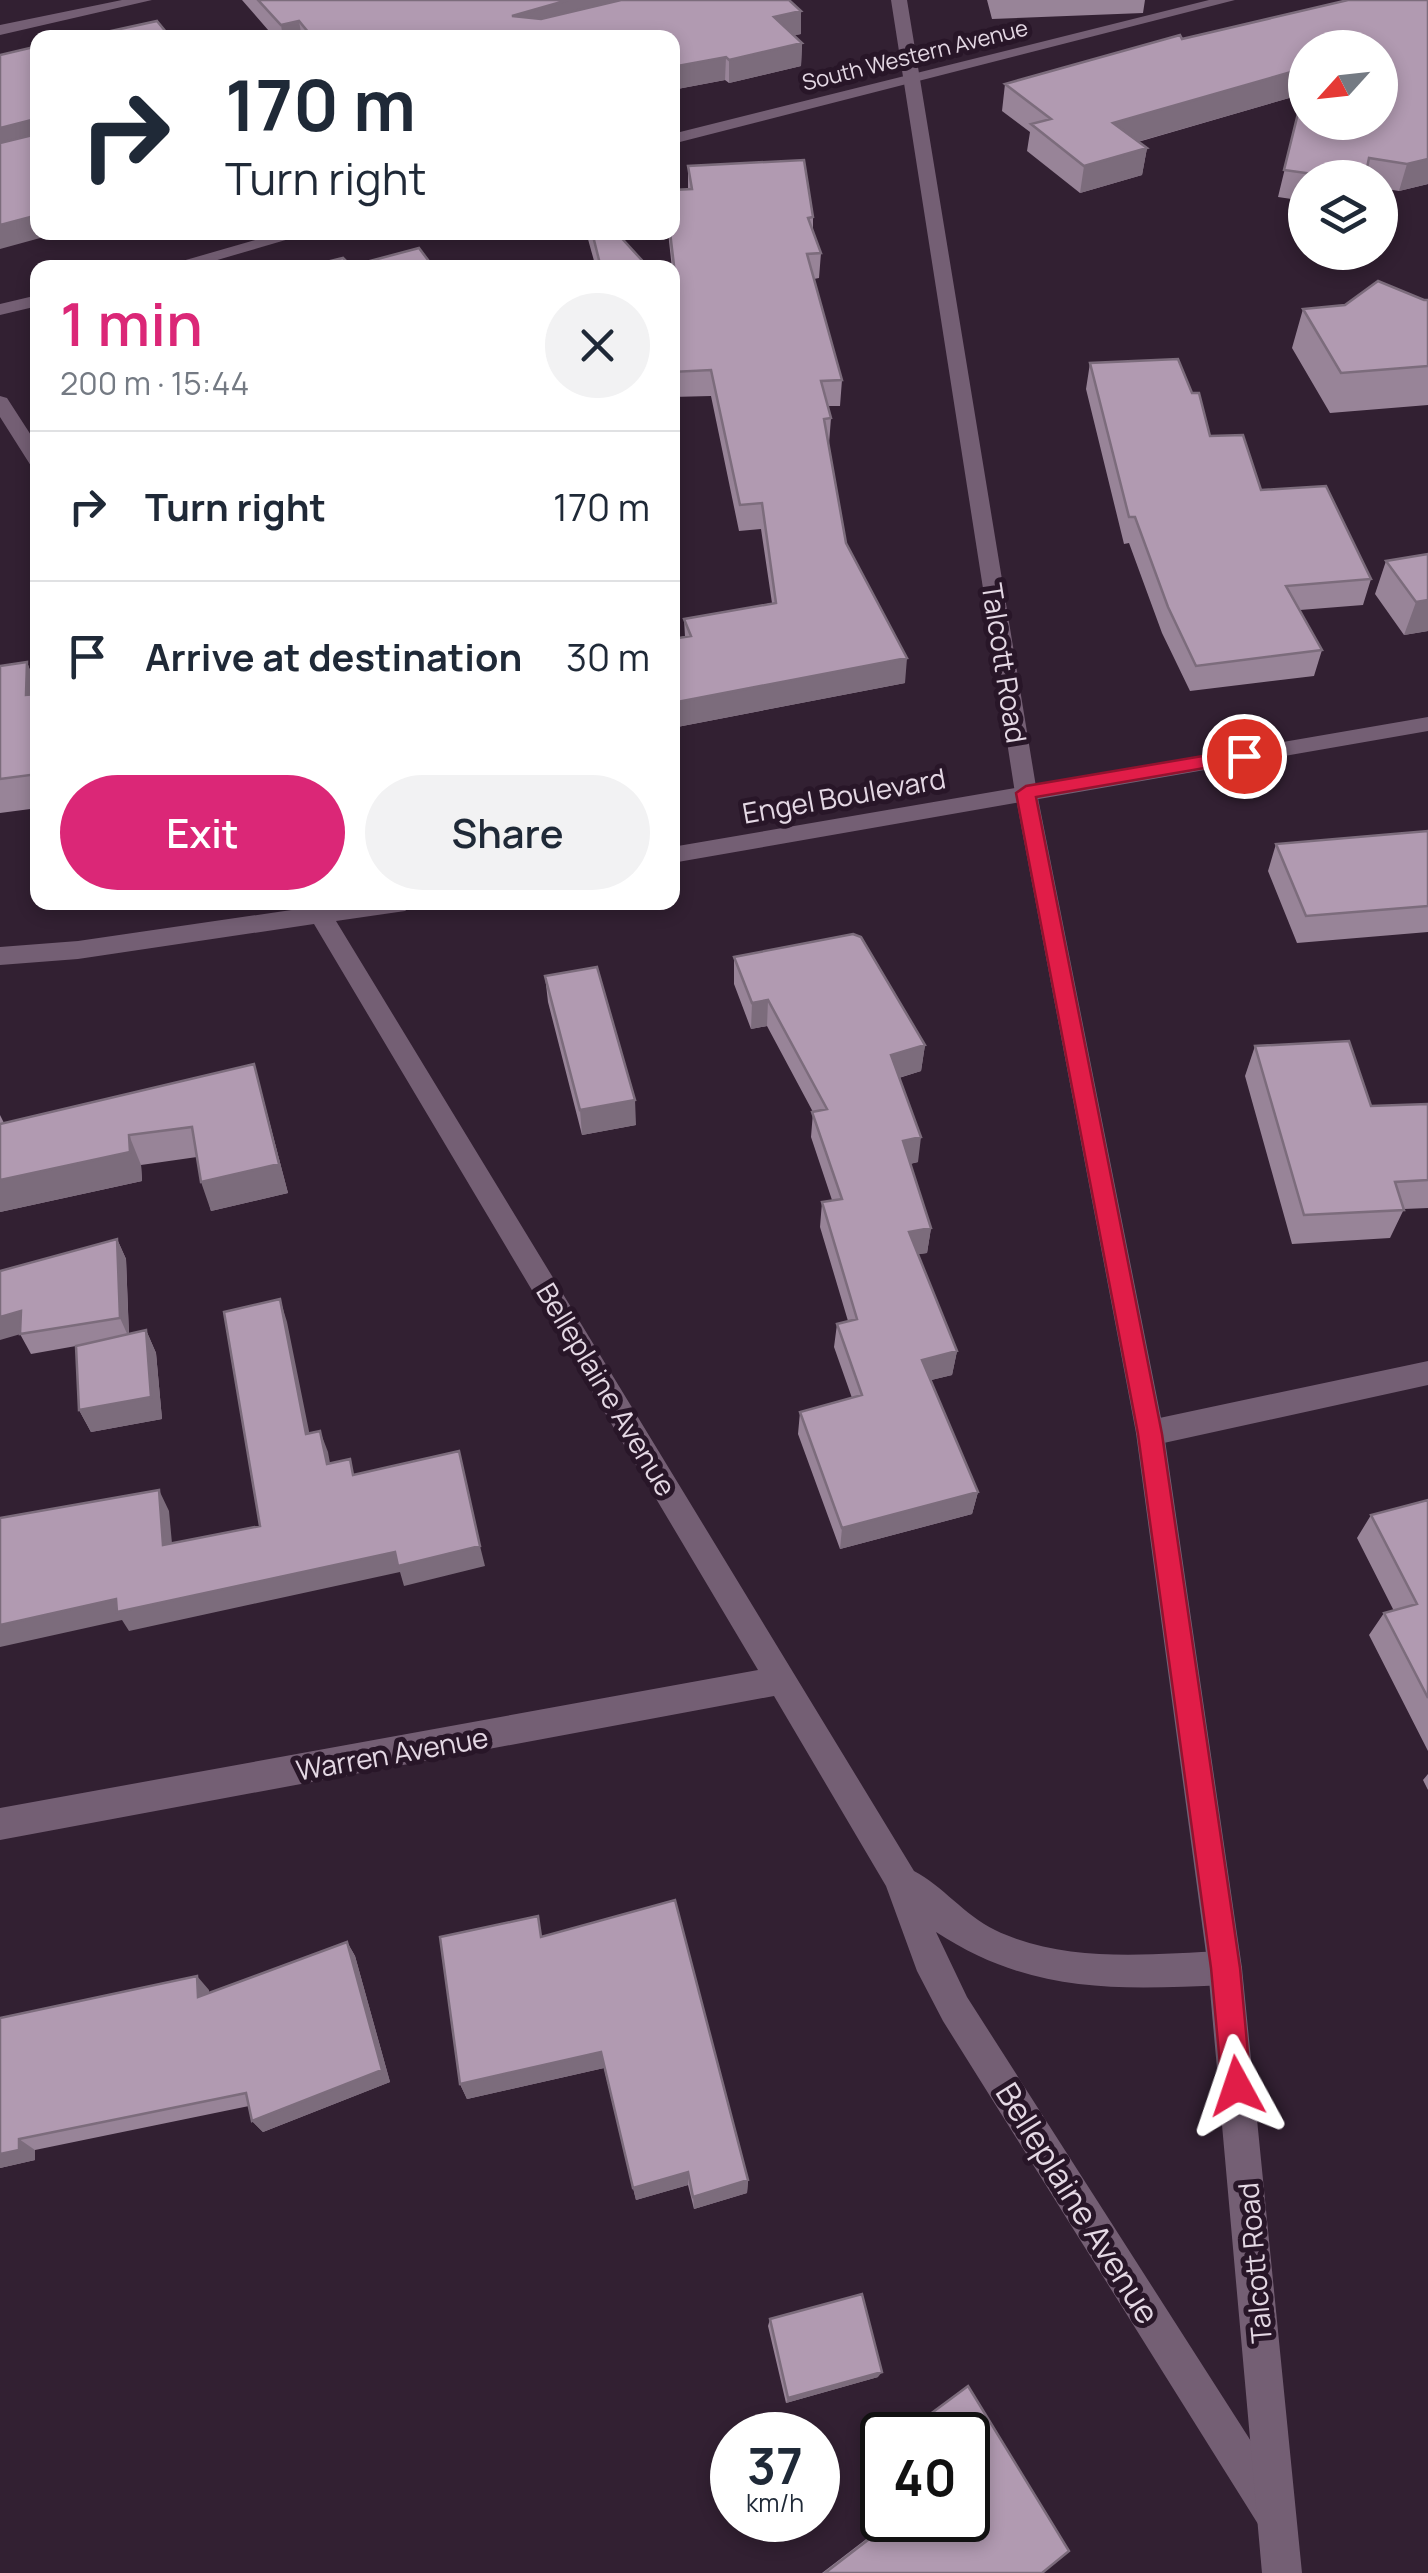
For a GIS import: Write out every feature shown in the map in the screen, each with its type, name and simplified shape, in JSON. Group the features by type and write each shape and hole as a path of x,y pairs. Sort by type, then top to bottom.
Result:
{"street":[{"path":"0,30 144,0"},
{"name":"Talcott Road","path":"900,0 1026,793 1150,1434 1226,1968 1282,2573"},
{"name":"South Western Avenue","path":"680,137 1226,0"},
{"path":"198,260 274,240"},
{"path":"0,310 30,302"},
{"path":"0,402 30,449"},
{"name":"Engel Boulevard","path":"680,855 1428,724"},
{"path":"0,956 318,910"},
{"name":"Belleplaine Avenue","path":"318,910 900,1877 929,1959 956,2009 1278,2519"},
{"path":"1150,1434 1428,1373"},
{"name":"Warren Avenue","path":"0,1824 783,1680"},
{"name":"Belleplaine Avenue","path":"900,1877 942,1921 987,1947 1064,1970 1226,1968"}],"building":[{"path":"258,0 568,0 512,16 541,19 621,0 789,0 801,11 774,17 802,43 729,60 726,57 680,66 680,30 306,30 299,21 281,25"},
{"path":"1348,0 1428,0 1428,159 1407,164 1369,158 1288,160 1288,171 1284,170 1291,140 1398,140 1398,30 1288,30 1288,73 1113,123 1147,148 1084,166 1031,124 1051,119 1005,84 1180,35 1182,39"},
{"path":"157,21 164,30 116,30"},
{"path":"30,48 30,120 0,128 0,55"},
{"path":"30,136 30,217 0,225 0,143"},
{"path":"804,160 813,217 808,218 821,253 807,254 842,380 821,381 831,418 824,419 846,543 907,658 680,701 680,638 691,636 684,619 776,603 762,503 740,505 711,370 680,372 680,260 673,260 671,240 680,240 680,190 692,189 688,166"},
{"path":"594,240 623,240 642,260 599,260"},
{"path":"419,248 428,260 374,260"},
{"path":"1378,281 1428,300 1428,366 1341,373 1303,309 1345,305"},
{"path":"1178,359 1192,393 1199,393 1210,436 1243,435 1261,490 1326,486 1371,579 1286,586 1322,650 1196,666 1168,607 1135,517 1129,517 1090,363"},
{"path":"1428,554 1428,600 1416,602 1386,561"},
{"path":"27,662 30,775 0,779 0,666"},
{"path":"1428,831 1428,906 1306,916 1276,844"},
{"path":"853,934 861,937 925,1045 891,1055 921,1137 903,1141 931,1228 909,1232 957,1351 922,1360 978,1492 842,1528 800,1412 862,1395 837,1324 857,1319 822,1202 842,1199 812,1112 827,1109 768,1000 752,1003 734,957"},
{"path":"597,967 635,1100 580,1110 545,976"},
{"path":"1349,1041 1371,1106 1428,1104 1428,1180 1395,1182 1404,1210 1304,1215 1255,1046"},
{"path":"254,1064 279,1164 201,1182 192,1127 129,1135 130,1152 0,1180 0,1124"},
{"path":"117,1239 120,1318 20,1334 21,1311 0,1317 0,1271"},
{"path":"280,1299 306,1434 320,1431 327,1464 350,1459 353,1475 459,1451 480,1546 398,1566 395,1552 117,1612 116,1599 0,1625 0,1518 159,1490 163,1545 260,1526 224,1312"},
{"path":"146,1330 151,1397 79,1410 76,1346"},
{"path":"1428,1500 1428,1698 1384,1613 1417,1604 1371,1515"},
{"path":"675,1900 748,2180 693,2197 688,2172 633,2188 601,2052 460,2084 440,1937 538,1916 541,1937"},
{"path":"347,1942 382,2070 252,2121 246,2093 19,2139 19,2150 0,2154 0,2018 197,1976 198,1997"},
{"path":"862,2294 882,2372 788,2398 770,2319"},
{"path":"968,2386 984,2412 933,2412"},
{"path":"990,2422 1069,2551 1042,2573 825,2573 865,2542 990,2542"}],"route":[{"path":"1237,2086 1226,1968 1150,1434 1026,793 1244,756"}]}
